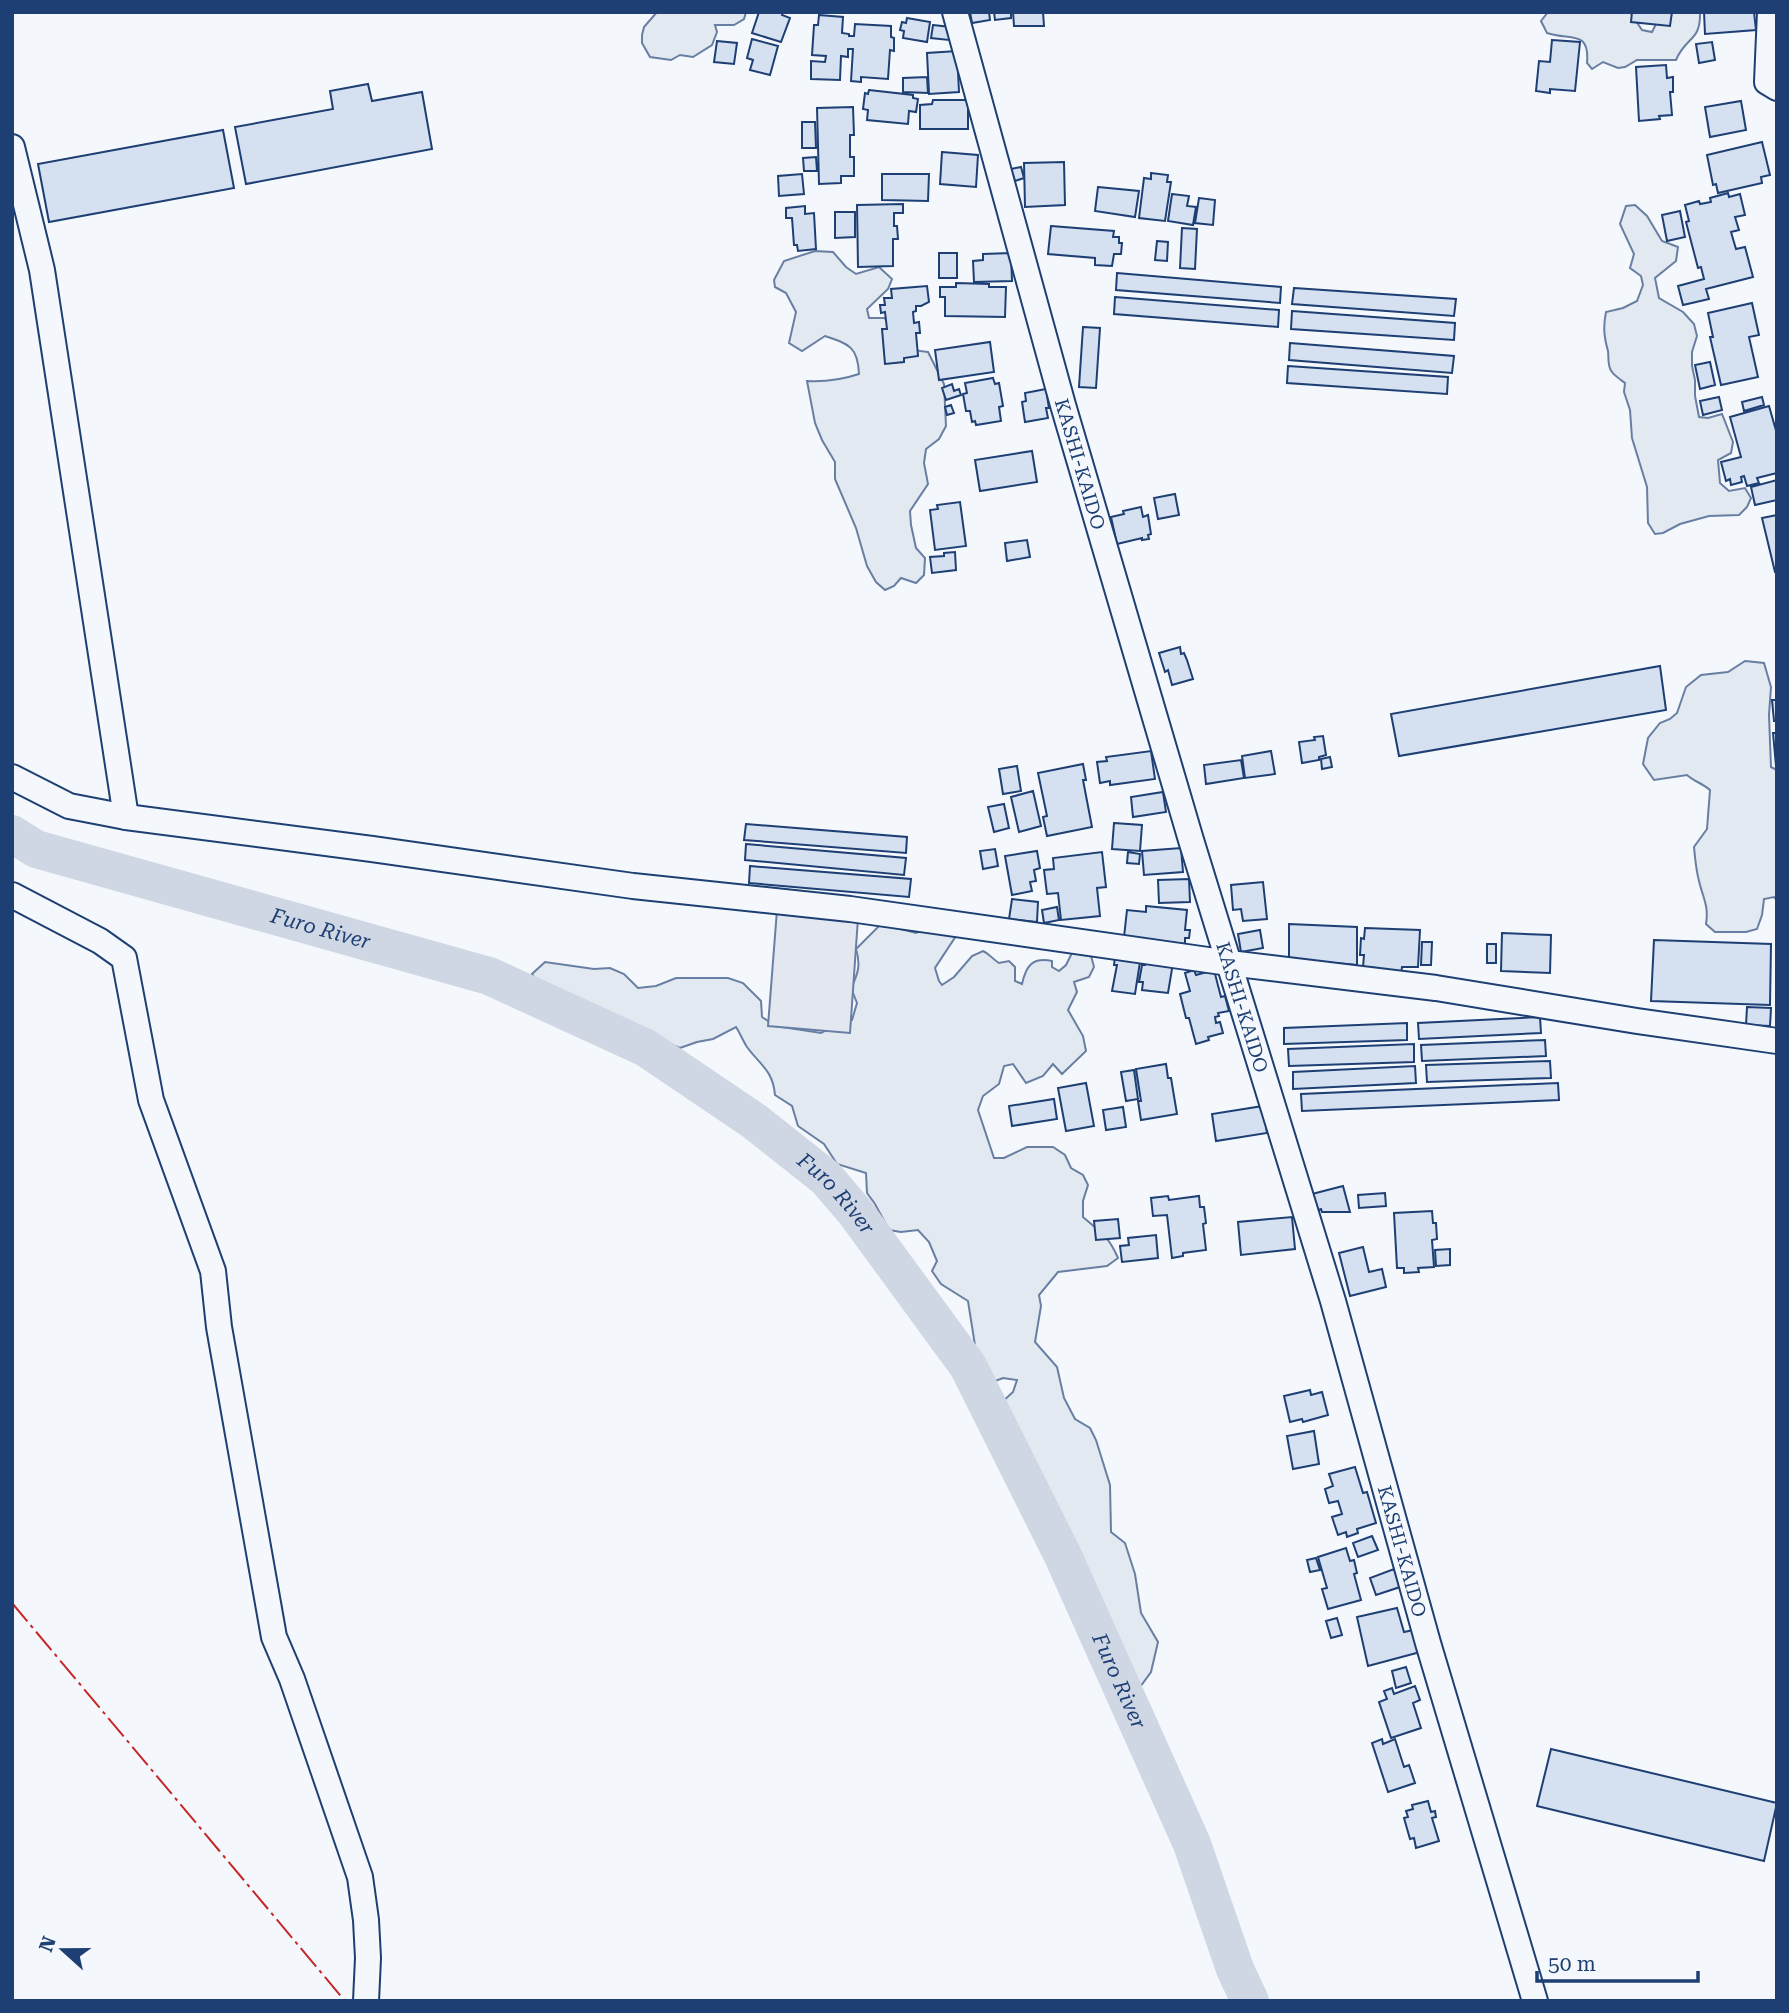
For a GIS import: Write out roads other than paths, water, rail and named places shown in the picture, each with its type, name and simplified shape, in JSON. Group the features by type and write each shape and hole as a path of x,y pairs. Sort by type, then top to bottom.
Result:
{"street":[{"name":"KASHI-KAIDO","path":"955,12 1063,405 1333,1301 1429,1643 1535,2001"},
{"path":"1770,12 1767,82 1777,88"},
{"path":"12,148 42,270 126,817"},
{"path":"12,778 69,806 126,817 633,886 850,909 1229,963 1436,988 1777,1041"},
{"path":"12,895 100,940 124,958 151,1100 213,1271 219,1327 274,1637 292,1679 360,1877 368,1958 366,2001"}],"waterway":[{"name":"Furo River","path":"12,834 36,849 489,976 646,1048 754,1121 826,1178 856,1213 968,1366 1063,1556 1192,1844 1235,1969 1250,2001"}]}
